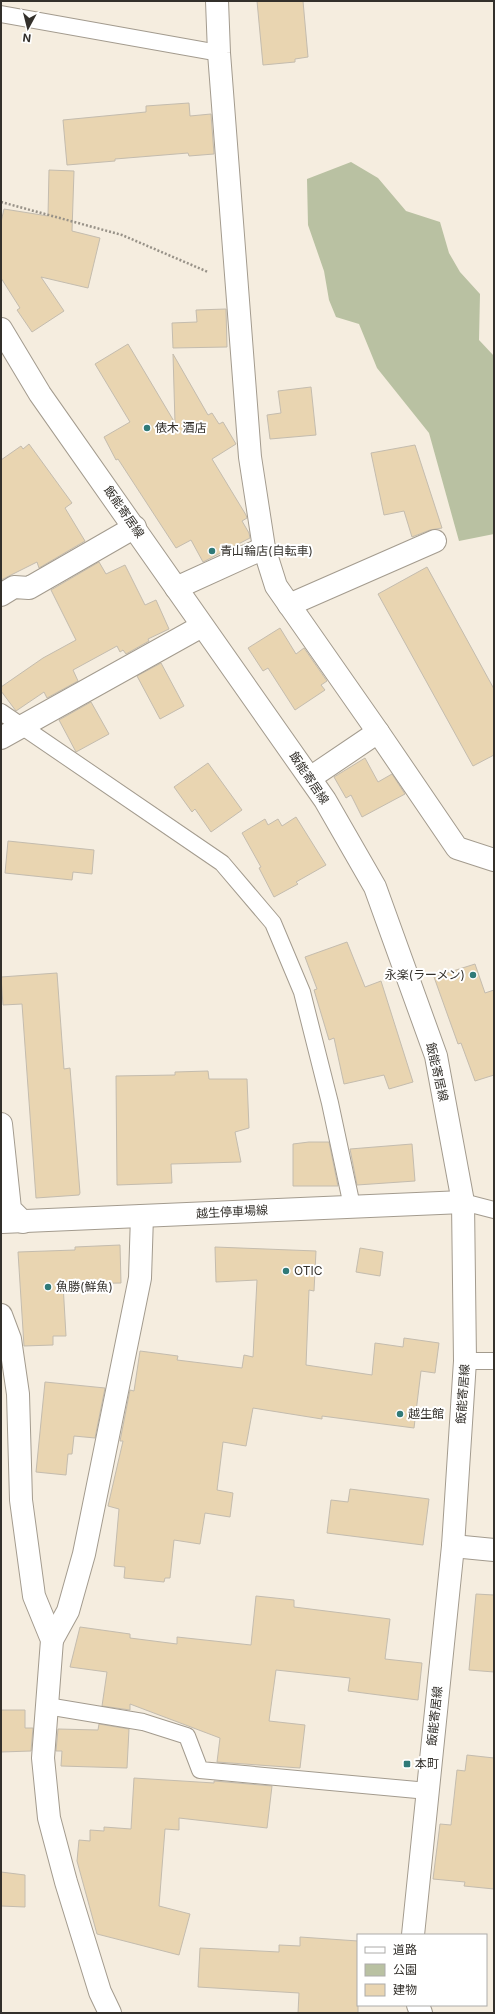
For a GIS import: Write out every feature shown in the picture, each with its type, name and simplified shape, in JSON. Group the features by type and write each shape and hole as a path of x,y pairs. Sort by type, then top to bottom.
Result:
{"street":[{"path":"217,1 219,53 250,458 264,548 276,586 457,848 494,860"},
{"name":"飯能寄居線","path":"1,329 40,394 135,527 202,626 310,778 376,887 436,1056 463,1202 465,1361 453,1546 413,1934"},
{"path":"1,595 14,586 29,588 135,527"},
{"path":"289,605 435,541"},
{"path":"176,588 264,548"},
{"path":"1,738 202,626"},
{"path":"310,778 378,732"},
{"path":"1,1124 10,1209 23,1222"},
{"name":"越生停車場線","path":"1,1222 463,1202"},
{"path":"110,2013 100,1992 66,1882 49,1818 43,1758 52,1640 68,1611 84,1554 140,1278 142,1216"},
{"path":"1,1316 10,1339 18,1394 21,1500 34,1596 52,1640"},
{"path":"453,1546 494,1550"}],"lane":[{"path":"1,14 219,53"},
{"path":"1,712 222,862 274,923 302,992 330,1103 352,1206"},
{"path":"463,1202 494,1210"},
{"path":"465,1361 494,1361"},
{"path":"47,1706 143,1722 187,1736 200,1770 428,1791"}],"path":[{"path":"1,202 122,234 237,285"}],"green space":[{"path":"351,162 378,178 406,211 440,222 449,253 460,272 480,294 479,340 494,356 494,534 459,541 429,433 377,368 359,324 336,317 329,300 324,271 308,225 307,179"}],"building":[{"path":"257,1 303,1 308,57 295,59 295,62 263,65"},
{"path":"189,103 190,116 211,114 214,154 189,156 188,153 115,159 115,161 67,165 63,120 146,112 146,106"},
{"path":"49,170 74,171 72,231 100,238 88,288 41,277 64,311 32,332 17,310 20,308 1,278 1,222 4,209 48,216"},
{"path":"226,309 227,347 173,348 172,323 197,322 196,310"},
{"path":"128,344 175,423 173,354 208,415 212,413 219,424 223,422 236,444 212,459 246,515 247,518 242,521 249,533 250,538 203,562 191,540 176,548 118,459 116,460 104,437 130,422 95,364"},
{"path":"311,387 316,435 270,439 267,415 281,413 278,391"},
{"path":"29,444 72,503 65,508 85,541 39,568 37,562 1,580 1,460 21,446 23,449"},
{"path":"415,445 442,528 430,530 412,537 404,511 384,515 371,453"},
{"path":"99,562 106,574 125,565 145,605 156,600 169,629 148,639 149,641 126,654 123,650 120,652 117,646 73,670 78,681 47,698 44,692 16,711 1,691 1,687 43,658 76,640 51,590"},
{"path":"427,567 494,689 494,755 473,766 378,594"},
{"path":"280,628 296,654 304,648 327,681 321,685 325,690 295,710 268,668 263,671 248,648"},
{"path":"161,663 184,706 160,719 137,676"},
{"path":"91,702 109,734 76,752 59,720"},
{"path":"365,758 378,782 392,774 405,794 362,817 351,795 346,798 334,777"},
{"path":"208,763 242,810 211,832 195,809 192,812 174,787"},
{"path":"296,817 326,865 296,882 298,884 274,897 259,868 261,867 242,833 265,819 268,825 278,819 282,826"},
{"path":"8,841 94,850 92,874 73,872 72,880 5,873"},
{"path":"347,942 365,987 381,981 413,1082 389,1089 384,1075 344,1084 334,1038 329,1040 314,990 317,989 305,957"},
{"path":"475,964 485,993 494,990 494,1075 475,1081 461,1043 458,1044 434,977"},
{"path":"57,973 64,1069 70,1068 80,1193 79,1195 36,1198 22,1004 3,1005 1,977"},
{"path":"208,1071 209,1079 247,1079 249,1128 235,1132 241,1162 171,1164 172,1183 117,1185 116,1076 175,1075 175,1072"},
{"path":"329,1142 338,1186 293,1186 293,1144"},
{"path":"412,1144 415,1181 357,1185 350,1149"},
{"path":"120,1245 121,1283 63,1284 66,1336 53,1336 53,1345 24,1346 18,1252 75,1250 75,1247"},
{"path":"215,1247 316,1251 314,1291 309,1290 306,1365 372,1375 375,1343 403,1347 404,1338 439,1343 435,1373 421,1371 414,1428 322,1416 322,1419 253,1408 246,1446 223,1442 217,1490 233,1493 230,1517 205,1513 200,1544 174,1540 170,1578 165,1578 164,1582 124,1578 125,1567 114,1566 119,1509 108,1506 123,1441 120,1441 130,1390 134,1391 140,1351 178,1356 177,1360 242,1368 244,1355 253,1357 257,1280 216,1282"},
{"path":"360,1248 383,1252 380,1276 356,1272"},
{"path":"45,1382 105,1388 95,1438 74,1436 72,1454 68,1454 66,1475 36,1472"},
{"path":"350,1489 429,1499 423,1545 327,1533 331,1500 348,1502"},
{"path":"476,1594 494,1595 494,1672 469,1670"},
{"path":"256,1596 294,1600 294,1607 390,1619 385,1659 422,1663 418,1700 348,1691 350,1678 276,1670 269,1721 305,1725 300,1768 217,1762 220,1738 130,1704 130,1710 102,1706 107,1672 70,1667 80,1627 130,1634 130,1638 177,1644 177,1637 251,1645"},
{"path":"1,1710 25,1710 25,1728 33,1728 31,1751 1,1752"},
{"path":"99,1724 129,1729 127,1768 61,1766 62,1751 56,1751 58,1729 98,1730"},
{"path":"467,1755 494,1758 494,1889 464,1886 465,1882 433,1879 440,1824 451,1825 457,1770 465,1771"},
{"path":"134,1778 214,1783 214,1781 272,1786 267,1828 179,1818 179,1830 165,1829 159,1906 190,1914 179,1955 97,1934 77,1861 79,1840 90,1841 90,1830 104,1831 104,1827 131,1829"},
{"path":"1,1872 25,1875 25,1907 1,1906"},
{"path":"300,1937 357,1941 358,2013 298,2013 299,1993 198,1987 200,1948 279,1952 279,1945 300,1946"}],"place":[{"name":"俵木 酒店","path":"147,428"},
{"name":"青山輪店(自転車)","path":"212,551"},
{"name":"永楽(ラーメン)","path":"473,975"},
{"name":"OTIC","path":"286,1271"},
{"name":"魚勝(鮮魚)","path":"48,1287"},
{"name":"越生館","path":"400,1414"},
{"name":"本町","path":"407,1764"}]}
